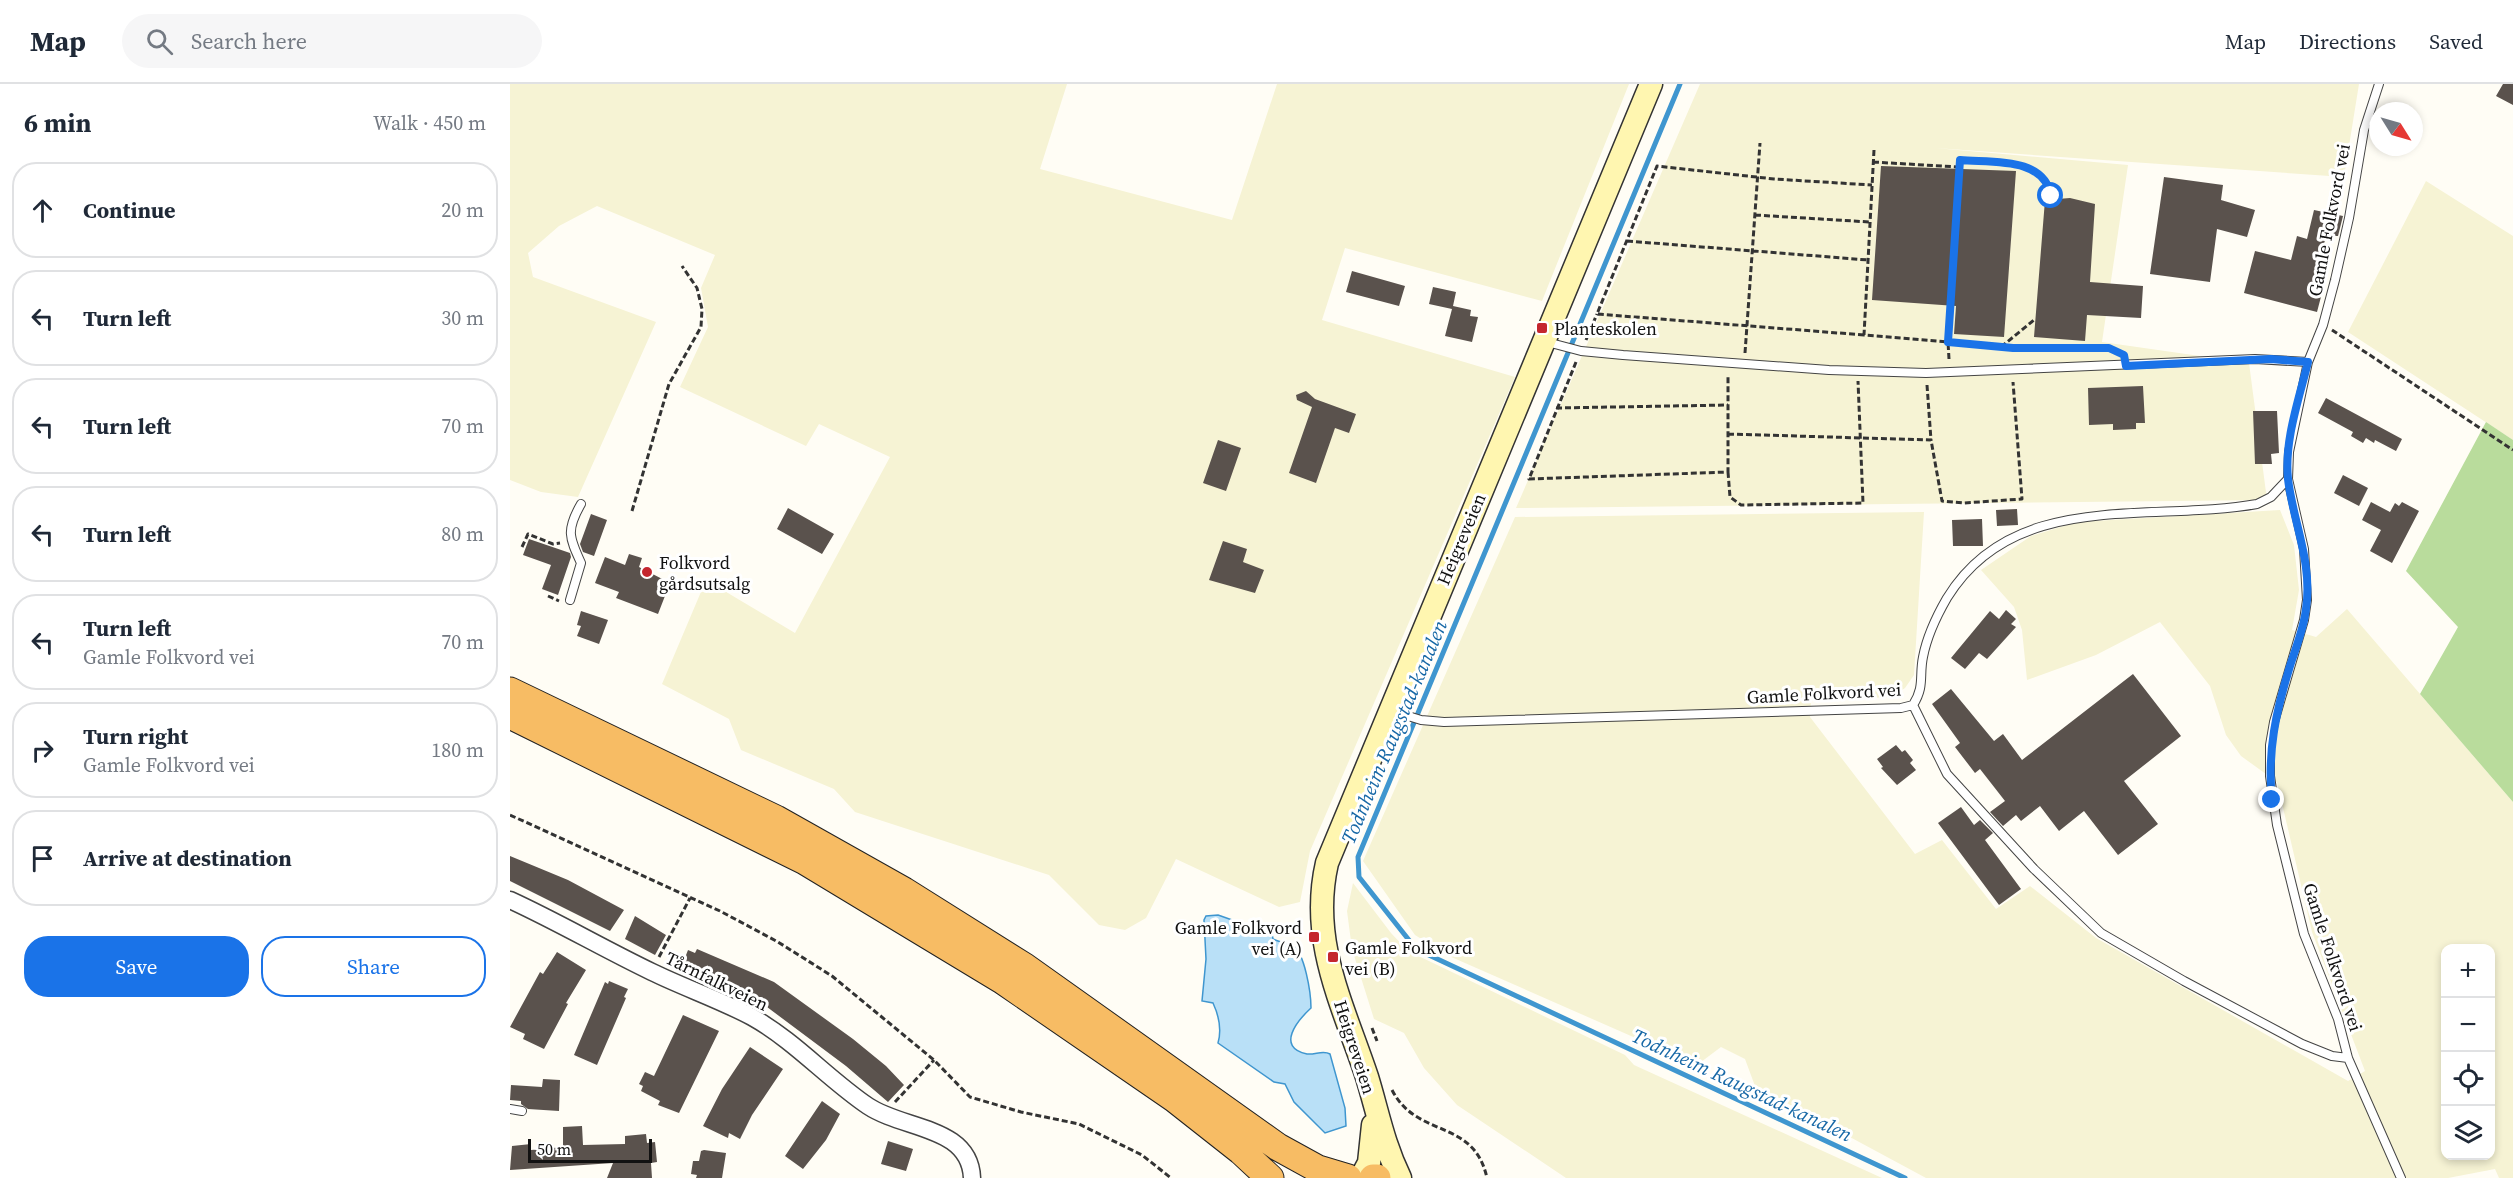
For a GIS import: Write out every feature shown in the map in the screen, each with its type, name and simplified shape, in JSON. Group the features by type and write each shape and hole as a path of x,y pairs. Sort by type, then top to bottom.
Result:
{"highway":[{"path":"510,691 776,819 904,891 1025,966 1278,1147 1318,1169 1348,1178"},
{"path":"510,715 805,861 993,974 1175,1099 1241,1151 1270,1178"}],"main road":[{"name":"Heigreveien","path":"1400,1178 1386,1149 1367,1078 1329,968 1321,927 1321,900 1330,853 1389,710 1552,343 1651,84"},
{"name":"Heigreveien","path":"1361,1178 1369,1164 1372,1149 1374,1106"}],"street":[{"name":"Tårnfalkveien","path":"510,900 571,928 652,972 752,1017 775,1032 868,1106 887,1117 956,1142 967,1153 972,1178"}],"lane":[{"name":"Gamle Folkvord vei","path":"2379,84 2364,130 2349,218 2323,324 2308,362 2289,452 2288,479 2304,549 2307,600 2304,620 2274,722 2270,745 2270,776 2277,825 2299,918 2311,955 2338,1019 2348,1058 2401,1178"},
{"path":"1552,343 1581,351 1728,363 1926,373 2271,359 2308,362"},
{"name":"Gamle Folkvord vei","path":"1389,710 1417,719 1444,722 1901,708 1913,705 1923,679 1922,660 1926,642 1937,617 1960,581 1996,549 2041,527 2084,516 2257,504 2271,497 2288,479"},
{"path":"570,600 581,563 571,542 570,524 581,504"},
{"path":"1913,705 1947,774 2034,869 2101,933 2184,981 2302,1044 2332,1056 2348,1058"},
{"path":"510,1109 522,1111"}],"path":[{"path":"1744,364 1760,143"},
{"path":"1864,335 1874,150"},
{"path":"1951,372 1948,342 1960,160 2030,167 2045,181 2051,196"},
{"path":"1873,162 1959,167"},
{"path":"1728,472 1529,479 1556,408 1657,166 1872,186"},
{"path":"1755,215 1870,222"},
{"path":"1627,241 1868,260"},
{"path":"632,511 669,384 701,327 702,309 697,288 682,266"},
{"path":"1597,314 2001,347 2109,348 2124,355 2126,366"},
{"path":"2001,347 2034,320"},
{"path":"2323,324 2513,450"},
{"path":"1728,363 1730,497 1741,505 1863,503 1858,370"},
{"path":"1926,373 1931,440 1942,501 1964,503 2022,499 2012,370"},
{"path":"1556,408 1728,405"},
{"path":"1728,434 1931,440"},
{"path":"522,547 528,534 553,544 571,542"},
{"path":"510,815 690,898 778,942 832,976 934,1060 970,1097 1021,1112 1078,1124 1142,1155 1171,1178"},
{"path":"652,972 690,898"},
{"path":"1369,1025 1377,1043"},
{"path":"887,1117 890,1108 934,1060"},
{"path":"1390,1086 1399,1104 1412,1114 1467,1141 1476,1150 1487,1178"}],"shaded area":[{"path":"510,84 1067,84 1040,169 1232,220 1277,84 1629,84 1542,301 1345,248 1322,320 1515,377 1310,851 1300,902 1279,907 1176,859 1146,918 1125,930 1099,925 1049,875 855,812 834,789 741,750 729,719 662,684 706,580 795,633 890,457 819,424 806,446 680,387 708,327 701,288 715,255 597,206 559,226 528,253 533,277 656,322 578,497 541,492 510,480"},
{"path":"1700,84 2359,84 2344,177 1935,148 2128,165 2102,342 2249,363 2267,500 1516,508"},
{"path":"2426,181 2513,236 2513,440 2348,332"},
{"path":"2280,510 2294,545 2299,590 2292,630 2316,637 2347,609 2513,802 2513,1178 2499,1178 2495,1169 2448,1178 1926,1178 1755,1086 1745,1059 1721,1047 1697,1065 1449,956 1415,935 1363,861 1515,517 1924,512 1914,675 1905,688 1892,697 1811,700 1810,717 1915,854 1942,840 1996,909 2030,886 2096,938 2348,1081 2365,1071 2312,932 2277,782 2241,756 2226,735 2210,686 2160,622 2096,655 2027,680 2022,630 2014,607 1981,570 2031,536 2077,522"},
{"path":"1353,883 1391,933 1408,951 1625,1055 1634,1065 1882,1178 1566,1178 1457,1105 1424,1068 1404,1033 1374,1019 1352,949 1347,911"}],"green space":[{"path":"2486,422 2513,440 2513,802 2420,694 2458,627 2406,571"}],"water":[{"path":"1218,915 1272,934 1273,939 1297,949 1304,964 1311,1008 1300,1019 1292,1033 1292,1046 1297,1051 1307,1054 1325,1052 1330,1054 1345,1108 1346,1126 1325,1133 1294,1102 1285,1084 1274,1082 1218,1043 1220,1028 1215,1008 1213,1003 1202,1001 1206,959 1204,920 1206,916"}],"building":[{"path":"2503,84 2513,84 2513,105 2496,96"},
{"path":"1881,166 2016,171 2004,337 1954,334 1956,306 1872,300"},
{"path":"2164,177 2223,185 2221,200 2255,210 2247,237 2217,229 2210,282 2150,274"},
{"path":"2070,198 2095,204 2090,282 2143,286 2141,318 2087,315 2085,341 2034,337 2045,200"},
{"path":"2314,210 2343,216 2338,236 2326,236 2318,268 2328,270 2317,312 2244,293 2255,251 2291,260 2297,236 2307,239"},
{"path":"1352,271 1405,286 1399,306 1346,292"},
{"path":"1433,287 1456,292 1453,306 1471,310 1470,316 1478,317 1472,342 1445,336 1452,309 1429,304"},
{"path":"2143,386 2145,423 2136,423 2136,429 2113,430 2113,424 2089,425 2088,388"},
{"path":"1306,391 1315,399 1356,414 1349,433 1335,428 1316,483 1289,473 1312,407 1297,400 1296,395"},
{"path":"2326,398 2402,439 2396,451 2375,440 2374,443 2366,438 2363,443 2351,436 2353,432 2318,413"},
{"path":"2253,411 2277,411 2279,453 2271,454 2272,464 2255,464"},
{"path":"1218,440 1241,448 1226,491 1203,483"},
{"path":"2343,475 2368,488 2359,506 2334,493"},
{"path":"2371,502 2390,512 2395,503 2399,506 2402,502 2419,511 2392,563 2370,551 2381,530 2362,520"},
{"path":"788,508 834,534 822,554 777,529"},
{"path":"2017,509 2018,525 1997,526 1996,510"},
{"path":"591,514 607,520 594,556 583,552 580,544"},
{"path":"1982,519 1983,546 1953,546 1952,520"},
{"path":"529,539 570,553 571,557 558,595 542,589 551,565 523,555"},
{"path":"1223,541 1247,549 1243,562 1264,570 1255,593 1209,580"},
{"path":"629,554 642,558 639,567 670,583 658,614 616,598 619,592 595,583 605,557 625,565"},
{"path":"2006,610 2016,619 2011,624 2016,627 1987,659 1979,653 1965,669 1951,658 1990,611 1999,619"},
{"path":"581,611 608,620 599,644 577,636 581,626 577,625"},
{"path":"2133,674 2181,736 2124,781 2158,824 2118,855 2084,811 2059,831 2040,806 2021,821 2016,815 2003,826 1990,812 2005,801 1980,769 1975,773 1955,747 1960,743 1932,704 1951,689 1994,741 2003,734 2022,760"},
{"path":"1896,745 1902,752 1905,750 1913,760 1910,763 1916,770 1897,785 1881,768 1883,767 1877,759"},
{"path":"1961,807 1974,825 1980,820 1993,833 1985,840 2021,889 1999,905 1938,823"},
{"path":"510,856 568,880 624,910 610,931 510,881"},
{"path":"635,916 666,935 655,955 625,939"},
{"path":"697,949 774,982 853,1039 886,1066 904,1085 888,1102 846,1066 763,1004 681,968 688,950 695,953"},
{"path":"557,952 586,970 566,1003 568,1004 544,1049 523,1039 525,1034 510,1027 540,972 543,974"},
{"path":"609,981 628,989 597,1065 574,1055 605,982 608,984"},
{"path":"683,1015 719,1031 679,1113 658,1105 660,1101 641,1091 643,1086 639,1084 645,1072 654,1076"},
{"path":"750,1047 783,1069 752,1115 740,1139 729,1133 728,1138 703,1126 722,1089"},
{"path":"543,1079 560,1080 559,1111 528,1109 521,1104 521,1101 510,1100 511,1085 542,1087"},
{"path":"822,1101 840,1114 826,1140 803,1169 785,1156"},
{"path":"582,1126 583,1145 625,1144 625,1136 646,1134 647,1143 655,1142 657,1162 651,1163 652,1178 607,1178 613,1163 510,1170 512,1146 531,1144 531,1150 563,1147 563,1127"},
{"path":"888,1141 913,1149 906,1171 881,1164"},
{"path":"701,1151 726,1153 722,1178 696,1178 697,1175 691,1174 693,1161 699,1161"}],"waterway":[{"name":"Todnheim Raugstad-kanalen","path":"1680,84 1358,857 1359,877 1416,949 1905,1178"}],"place":[{"name":"Planteskolen","path":"1542,328"},
{"name":"Folkvord gårdsutsalg","path":"647,572"},
{"name":"Gamle Folkvord vei (A)","path":"1314,937"},
{"name":"Gamle Folkvord vei (B)","path":"1333,957"}],"route":[{"path":"2051,196 2045,181 2038,172 2030,167 1960,160 1948,342 2013,348 2109,348 2124,355 2126,366 2255,359 2308,362 2296,414 2288,470 2290,494 2304,549 2308,582 2306,609 2274,722 2270,745 2272,800"}]}
